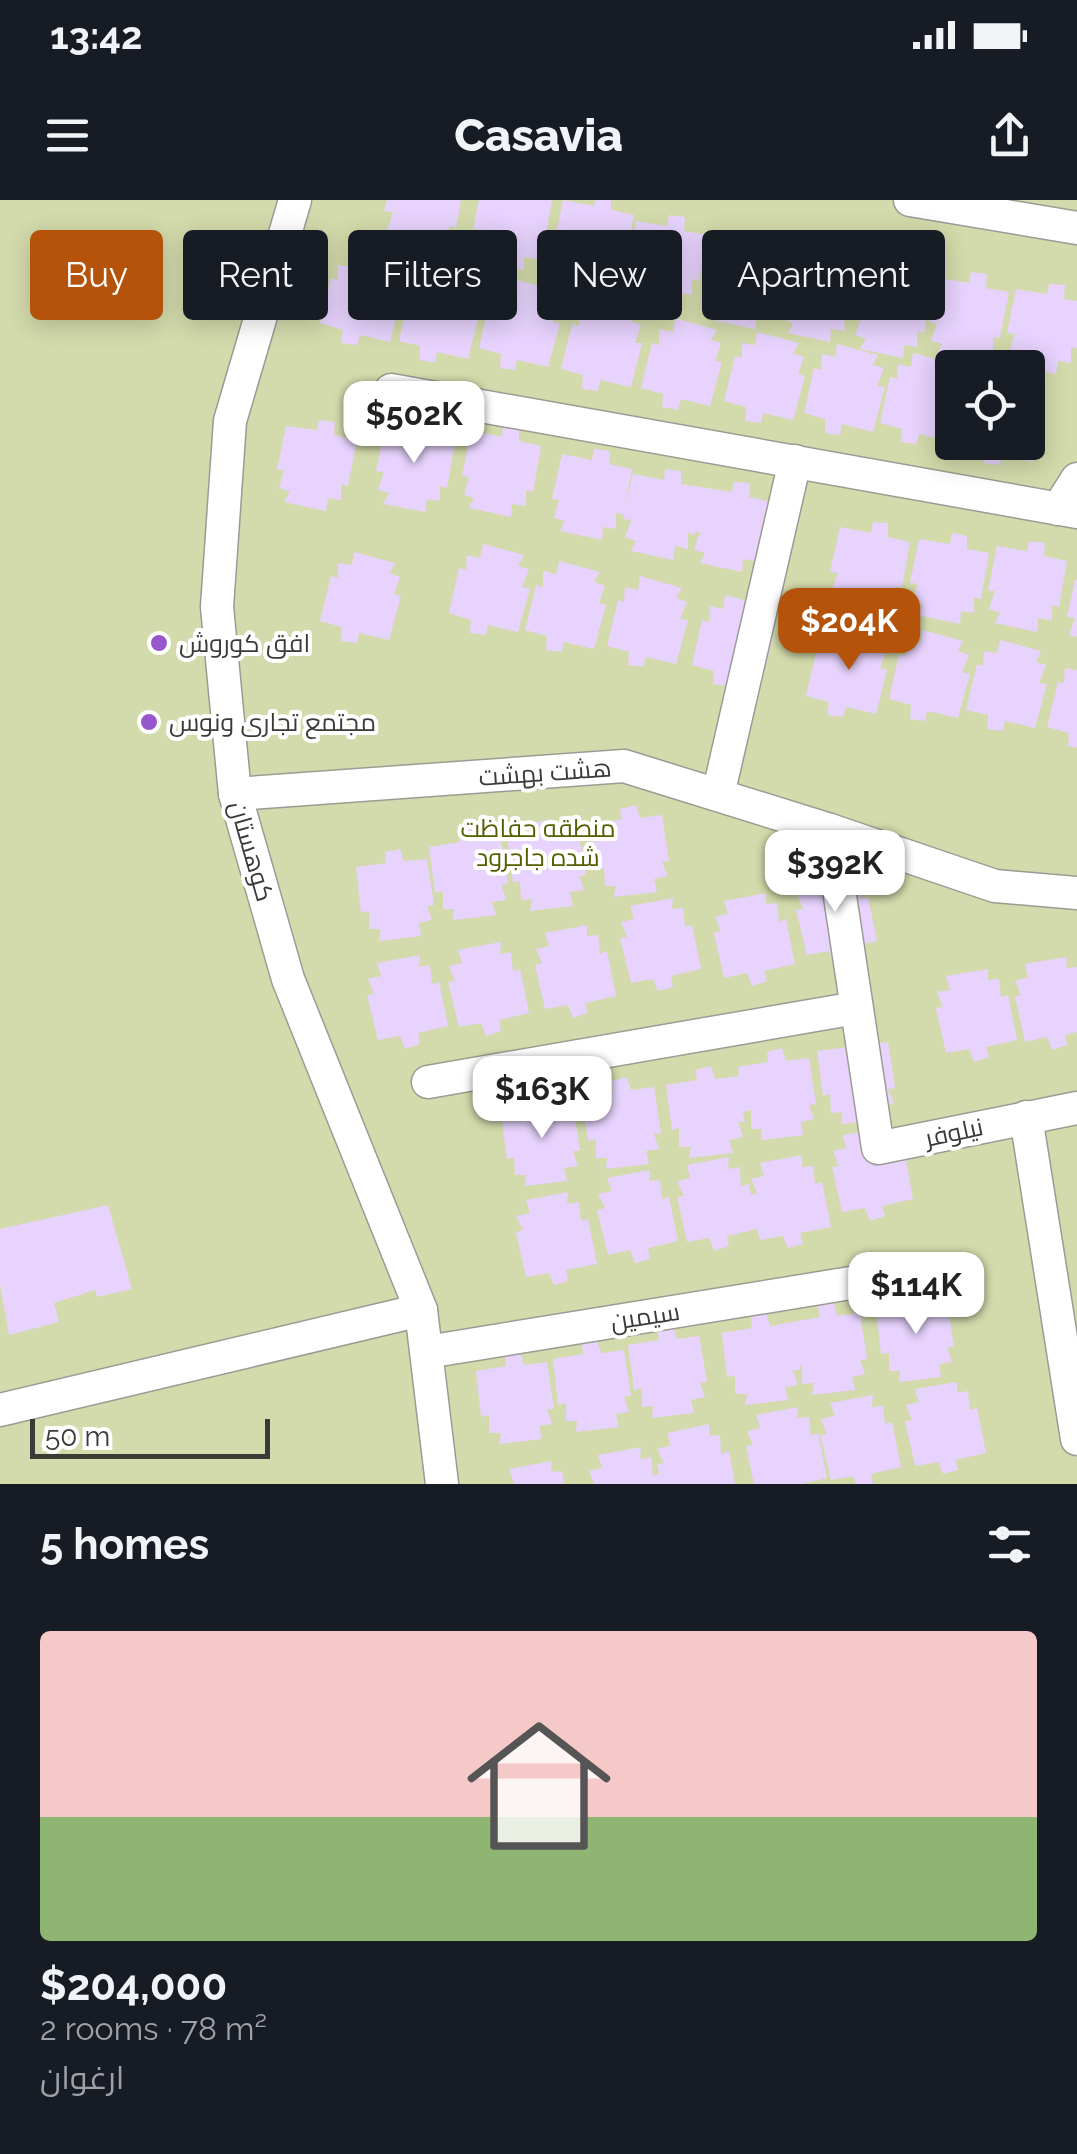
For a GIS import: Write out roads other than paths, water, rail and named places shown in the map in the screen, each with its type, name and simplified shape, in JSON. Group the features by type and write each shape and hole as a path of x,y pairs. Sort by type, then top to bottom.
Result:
{"street":[{"name":"کوهستان","path":"295,200 230,422 217,606 235,794 288,979 421,1310 442,1484"},
{"path":"910,200 1077,228"},
{"path":"391,390 1068,510 1077,479"},
{"path":"718,795 795,462"},
{"name":"هشت بهشت","path":"235,794 624,766 995,886 1077,893"},
{"name":"نیلوفر","path":"830,830 878,1148 1026,1117"},
{"path":"428,1082 856,1008"},
{"path":"1077,1108 1026,1117 1070,1359 1077,1440"},
{"name":"سیمین","path":"427,1352 863,1281"},
{"path":"0,1410 421,1310"}],"place":[{"name":"افق کوروش","path":"159,643"},
{"name":"مجتمع تجاری ونوس","path":"149,722"}],"park label":[{"name":"منطقه حفاظت شده جاجرود","path":"538,842"}]}
